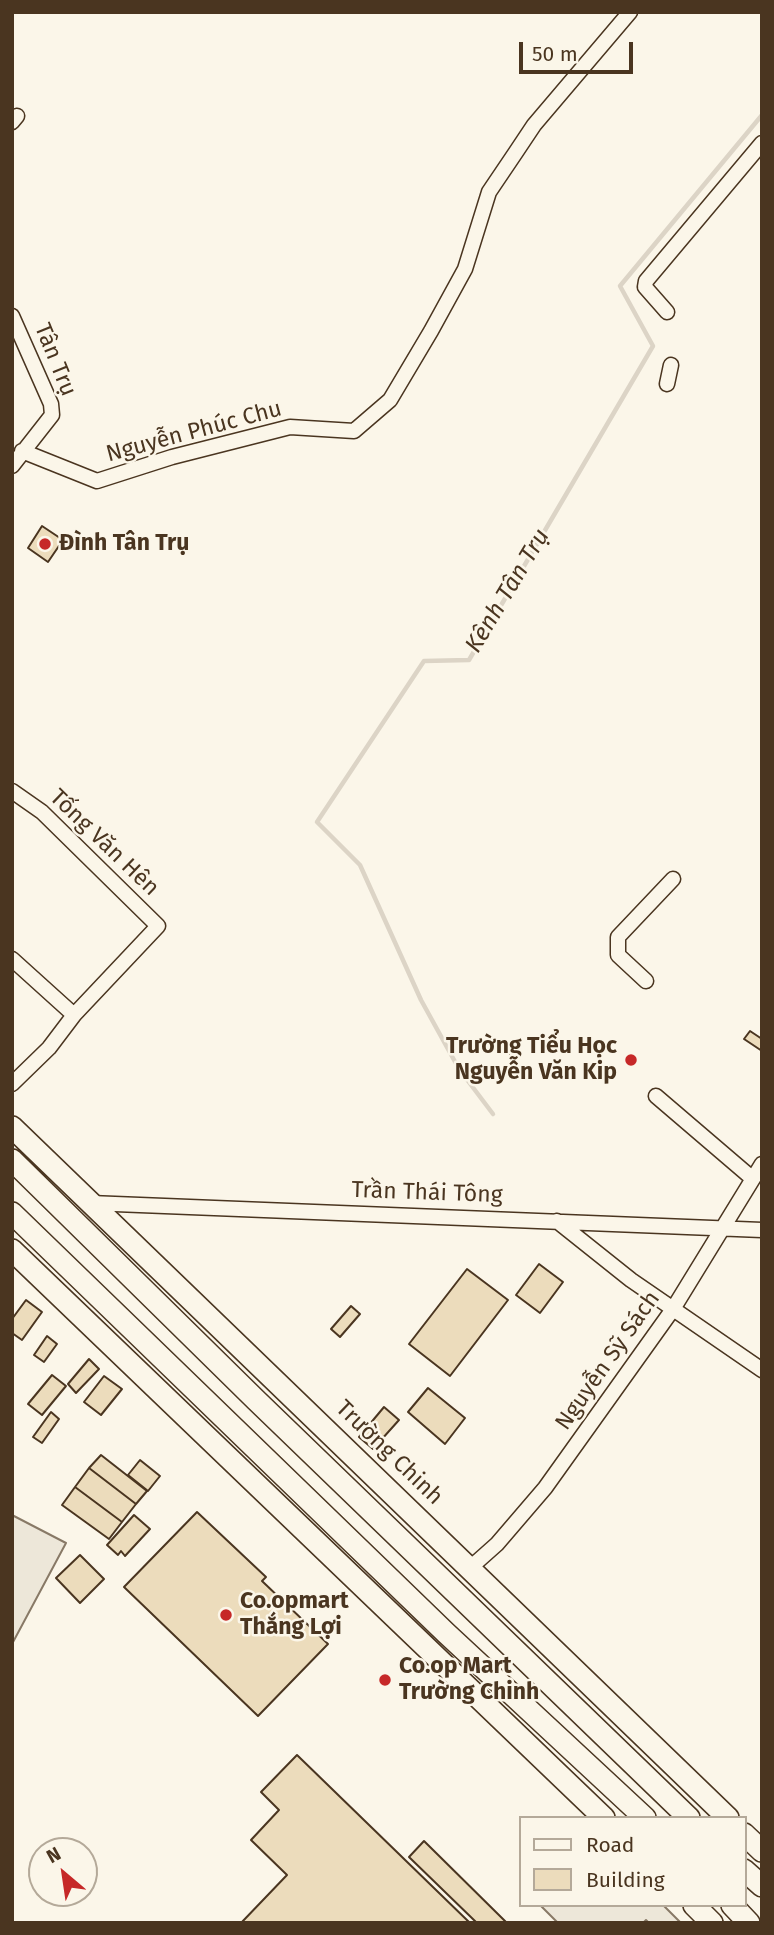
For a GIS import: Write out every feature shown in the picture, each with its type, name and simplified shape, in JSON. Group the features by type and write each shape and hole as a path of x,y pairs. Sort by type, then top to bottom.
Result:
{"main road":[{"name":"Trường Chinh","path":"12,1127 726,1816"},
{"path":"12,1160 281,1424 688,1816"},
{"path":"17,1221 446,1633 643,1816"},
{"path":"12,1250 602,1816"},
{"path":"237,1465 302,1405"},
{"path":"746,1836 762,1851"},
{"path":"746,1872 762,1886"},
{"path":"696,1907 712,1923"},
{"path":"734,1907 749,1923"}],"street":[{"name":"Nguyễn Phúc Chu","path":"22,452 97,481 172,457 290,427 354,431 390,400 431,331 465,269 489,192 534,125 630,12"},
{"path":"667,312 645,287 646,281 762,143"},
{"name":"Tân Trụ","path":"12,316 51,404 52,415 22,452"},
{"path":"667,384 671,365"},
{"path":"12,466 22,452"},
{"name":"Tống Văn Hên","path":"12,791 42,811 158,926 74,1015 49,1048 12,1084"},
{"path":"646,981 618,955 618,937 673,879"},
{"path":"12,959 74,1015"},
{"path":"656,1096 753,1178"},
{"name":"Nguyễn Sỹ Sách","path":"470,1568 497,1544 545,1488 673,1309 762,1164"},
{"name":"Trần Thái Tông","path":"90,1203 762,1230"},
{"path":"557,1221 631,1280 762,1370"}],"shaded area":[{"path":"12,1515 66,1543 12,1644"},
{"path":"542,1907 665,1907 681,1923 649,1923 646,1920 643,1923 558,1923"}],"building":[{"name":"Đình Tân Trụ","path":"42,526 63,540 48,562 28,548"},
{"path":"750,1031 762,1039 762,1051 744,1039"},
{"path":"539,1264 563,1282 540,1313 516,1295"},
{"path":"467,1269 508,1300 450,1376 409,1344"},
{"path":"26,1300 42,1312 22,1340 12,1333 12,1319"},
{"path":"351,1306 360,1314 340,1337 331,1329"},
{"path":"47,1336 57,1344 44,1362 34,1355"},
{"path":"89,1359 99,1369 76,1393 68,1384"},
{"path":"52,1375 66,1386 42,1415 28,1404"},
{"path":"104,1376 122,1389 101,1415 84,1402"},
{"path":"428,1388 465,1418 445,1444 408,1412"},
{"path":"384,1407 399,1420 373,1449 359,1437"},
{"path":"51,1412 59,1419 42,1443 33,1437"},
{"path":"101,1455 147,1491 136,1504 89,1468"},
{"path":"140,1460 160,1476 148,1491 128,1475"},
{"path":"89,1468 136,1504 122,1522 75,1487"},
{"path":"75,1487 122,1522 109,1539 62,1505"},
{"name":"Co.opmart Thắng Lợi","path":"197,1512 266,1577 262,1581 328,1644 258,1716 124,1587"},
{"path":"134,1515 150,1529 125,1556 121,1551 118,1555 107,1545"},
{"path":"80,1555 104,1579 80,1603 56,1578"},
{"path":"297,1755 470,1923 241,1923 287,1875 251,1840 279,1810 261,1792"},
{"path":"424,1841 507,1923 477,1923 409,1857"}],"waterway":[{"name":"Kênh Tân Trụ","path":"493,1114 459,1069 421,1000 360,865 317,822 424,661 469,660 653,346 620,286 762,115"}],"place":[{"name":"Đình Tân Trụ","path":"45,544"},
{"name":"Trường Tiểu Học Nguyễn Văn Kip","path":"631,1060"},
{"name":"Co.opmart Thắng Lợi","path":"226,1615"},
{"name":"Co.op Mart Trường Chinh","path":"385,1680"}]}
